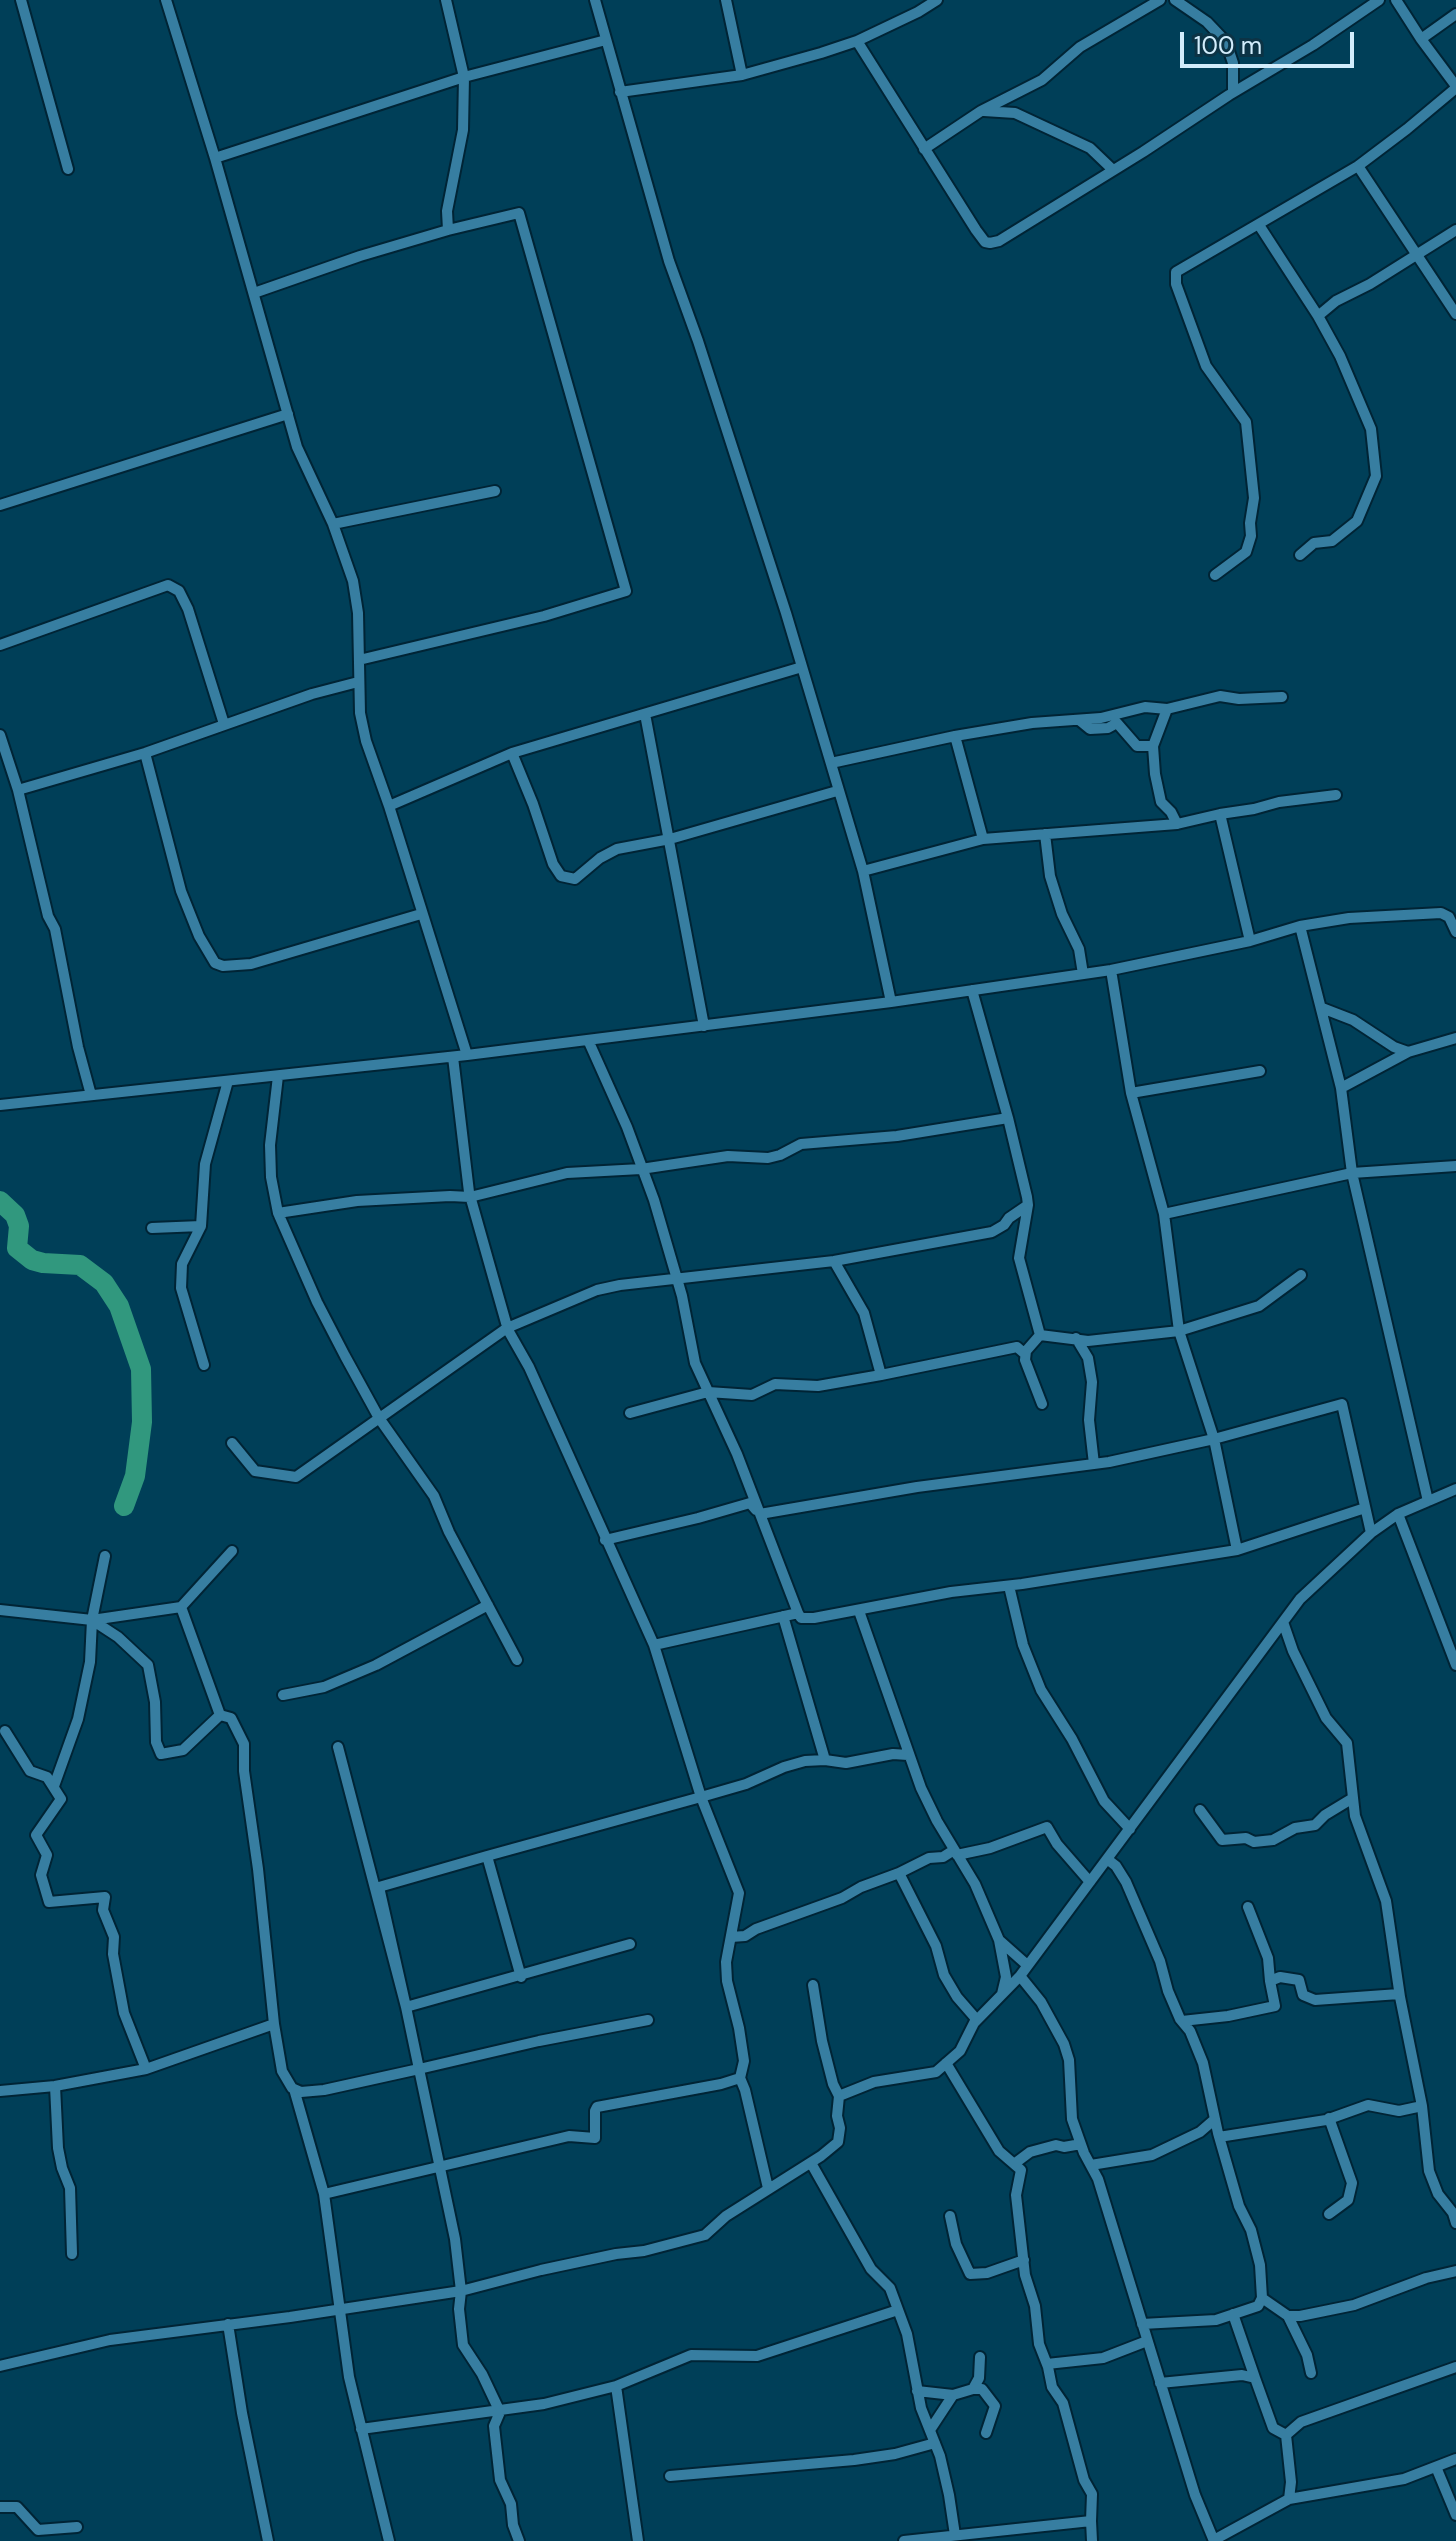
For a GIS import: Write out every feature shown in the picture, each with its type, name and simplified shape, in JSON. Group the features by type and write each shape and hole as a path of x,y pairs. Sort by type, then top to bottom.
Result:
{"street":[{"path":"21,0 68,169"},
{"path":"166,0 215,158 297,447 333,524 353,581 358,613 358,682 366,741 467,1055"},
{"path":"446,0 464,77 463,130 447,211 448,230"},
{"path":"595,0 669,261 698,341 802,667 863,871 891,1002"},
{"path":"726,0 742,75"},
{"path":"620,92 742,75 857,41 937,0"},
{"path":"924,149 981,111 1042,80 1080,47 1160,0"},
{"path":"1175,0 1201,17 1226,42 1232,53 1233,92"},
{"path":"857,41 976,230 985,242 990,243 999,241 1113,170 1379,0"},
{"path":"1215,575 1246,552 1251,536 1254,498 1246,422 1206,366 1175,276 1177,270 1358,166 1456,87 1396,0"},
{"path":"1421,39 1456,14"},
{"path":"215,158 464,77 606,40"},
{"path":"981,111 1015,113 1090,148 1113,170"},
{"path":"1358,166 1456,314"},
{"path":"254,293 360,256 519,213 626,591 544,616 359,660"},
{"path":"1259,225 1340,356 1371,429 1376,476 1357,521 1332,541 1314,543 1300,555"},
{"path":"1318,316 1336,301 1370,284 1456,230"},
{"path":"0,505 288,414"},
{"path":"333,524 495,491"},
{"path":"0,645 168,585 179,591 188,609 224,724"},
{"path":"389,806 512,753 802,667"},
{"path":"18,790 145,753 312,694 358,682"},
{"path":"831,763 1032,723 1101,718 1145,707 1167,709 1220,696 1239,699 1282,697"},
{"path":"1167,709 1153,746 1155,774 1161,802 1177,824"},
{"path":"645,714 704,1026"},
{"path":"1079,720 1090,729 1108,728 1117,723 1137,746 1153,746"},
{"path":"0,735 18,790 42,894 55,929 78,1047 91,1095"},
{"path":"955,736 983,839"},
{"path":"145,753 181,891 199,936 215,963 223,966 251,964 421,914"},
{"path":"512,753 533,804 546,847 561,876 575,879 600,858 617,849 670,839 837,791"},
{"path":"863,871 983,839 1177,824 1279,802 1336,795"},
{"path":"1220,814 1250,941"},
{"path":"1045,834 1050,876 1062,914 1079,949 1083,974"},
{"path":"0,1105 453,1057 891,1002 1111,970 1250,941 1300,926 1349,918 1441,913 1449,917 1456,932"},
{"path":"1300,926 1341,1088 1352,1173 1428,1501"},
{"path":"1111,970 1131,1093 1164,1214 1179,1331 1214,1439 1237,1550"},
{"path":"972,990 1008,1118 1028,1205 1019,1258 1040,1335"},
{"path":"1322,1008 1353,1020 1394,1047 1408,1052"},
{"path":"1341,1088 1408,1052 1456,1038"},
{"path":"588,1040 627,1127 654,1200 688,1320 695,1363 737,1454 801,1618 859,1611 951,1592 1009,1586 1237,1550 1365,1508"},
{"path":"453,1057 470,1197 507,1328 529,1367 654,1645 701,1797 739,1893 726,1962 727,1981 744,2061 740,2078 768,2188"},
{"path":"1131,1093 1260,1071"},
{"path":"278,1076 270,1145 271,1177 278,1213 317,1302 379,1418 434,1496 449,1532 517,1660"},
{"path":"204,1365 181,1288 182,1264 201,1226 205,1164 228,1081"},
{"path":"278,1213 357,1201 470,1197 567,1173 641,1169 728,1156 768,1158 801,1144 897,1136 1008,1118"},
{"path":"1164,1214 1352,1173 1456,1166"},
{"path":"232,1443 255,1471 296,1477 507,1328 597,1290 834,1261 992,1232 1028,1205"},
{"path":"152,1228 201,1226"},
{"path":"834,1261 864,1313 881,1375"},
{"path":"1040,1335 1088,1341 1179,1331 1259,1306 1301,1275"},
{"path":"1025,1354 1040,1335"},
{"path":"1076,1338 1088,1358 1092,1382 1089,1420 1094,1464"},
{"path":"630,1413 708,1392 752,1395 775,1384 818,1386 1017,1347 1025,1354 1029,1376 1042,1404"},
{"path":"760,1514 917,1487 1094,1464 1214,1439 1342,1404 1371,1533"},
{"path":"839,2096 874,2082 936,2072 960,2051 977,2020 1020,1976 1300,1599 1371,1533 1398,1514 1456,1489"},
{"path":"605,1540 750,1503 760,1514"},
{"path":"1398,1514 1456,1665"},
{"path":"0,1610 92,1620 181,1607 232,1551"},
{"path":"54,1786 78,1719 90,1662 92,1620 105,1556"},
{"path":"1009,1586 1023,1645 1041,1690 1072,1739 1104,1801 1130,1829"},
{"path":"283,1695 324,1687 376,1665 488,1605"},
{"path":"181,1607 220,1715"},
{"path":"859,1611 908,1755 930,1809 975,1884 999,1940 1006,1977 1002,1994"},
{"path":"654,1645 798,1613"},
{"path":"783,1616 825,1760"},
{"path":"92,1620 118,1637 148,1665 155,1702 156,1742 161,1754 183,1750 220,1715"},
{"path":"1283,1622 1293,1651 1326,1718 1347,1743 1355,1816 1386,1901 1399,1994 1422,2106 1429,2171 1438,2194 1453,2213 1456,2223"},
{"path":"220,1715 231,1718 244,1744 244,1771 282,2071 294,2089 324,2194 349,2377 389,2541"},
{"path":"5,1731 30,1771 47,1777 61,1799 36,1835 47,1855 41,1875 49,1902 105,1897 103,1910 114,1937 113,1954 124,2013 146,2069"},
{"path":"338,1747 406,2007"},
{"path":"519,2541 513,2525 511,2504 500,2480 494,2426 500,2412 482,2374 463,2345 455,2239 379,1887 746,1784 805,1761 846,1763 893,1754 908,1755"},
{"path":"1200,1810 1222,1840 1246,1838 1254,1842 1273,1840 1295,1828 1315,1825 1353,1798"},
{"path":"731,1937 745,1936 756,1929 842,1898 929,1858 990,1848 1047,1827 1057,1844 1090,1882"},
{"path":"487,1856 521,1977"},
{"path":"1107,1859 1116,1866 1126,1882 1160,1961 1168,1991 1203,2063 1219,2137 1260,2265 1262,2298 1258,2306 1216,2320 1142,2324"},
{"path":"899,1873 936,1946 944,1975 957,1997 977,2020"},
{"path":"1182,2021 1275,2006 1268,1958 1248,1907"},
{"path":"999,1940 1026,1964"},
{"path":"406,2007 630,1944"},
{"path":"1020,1976 1041,2002 1064,2044 1069,2060 1072,2119 1098,2179 1195,2495 1214,2540 1289,2499 1404,2479 1456,2459"},
{"path":"1270,1981 1280,1977 1299,1980 1303,1995 1315,2000 1399,1994"},
{"path":"0,2366 110,2340 461,2291 705,2235 726,2216 811,2163 838,2142 839,2096 822,2041 813,1985"},
{"path":"294,2089 307,2093 648,2020"},
{"path":"0,2091 55,2086 146,2069 274,2024"},
{"path":"946,2063 999,2151 1021,2170 1016,2195 1025,2275 1035,2306 1039,2344 1052,2387 1070,2421 1084,2480 1092,2494 1092,2541"},
{"path":"324,2194 569,2136 595,2138 597,2107 740,2078"},
{"path":"55,2086 58,2148 70,2188 72,2254"},
{"path":"1219,2137 1329,2118 1368,2105 1399,2111 1422,2106"},
{"path":"1329,2118 1352,2183 1348,2200 1329,2214"},
{"path":"1091,2165 1152,2155 1200,2132 1215,2119"},
{"path":"1014,2164 1030,2152 1056,2145 1081,2144"},
{"path":"811,2163 871,2269 890,2288 907,2334 921,2408 935,2443 949,2495 955,2535"},
{"path":"950,2216 956,2244 970,2274 987,2273 1024,2260"},
{"path":"1288,2316 1354,2305 1426,2278 1456,2271"},
{"path":"1262,2298 1288,2316 1307,2355 1311,2373"},
{"path":"361,2429 544,2404 616,2386 691,2355 757,2356 898,2310"},
{"path":"1233,2314 1273,2428 1286,2435"},
{"path":"228,2324 268,2541"},
{"path":"1047,2364 1103,2358 1147,2341"},
{"path":"973,2389 979,2378 980,2357"},
{"path":"1286,2435 1301,2422 1456,2367"},
{"path":"1160,2383 1242,2375 1255,2378"},
{"path":"616,2386 638,2541"},
{"path":"917,2391 953,2395 982,2389 995,2406 986,2433"},
{"path":"930,2430 953,2395"},
{"path":"1286,2435 1291,2482 1289,2499"},
{"path":"670,2476 854,2460 895,2454 935,2443"},
{"path":"1436,2467 1456,2515"},
{"path":"0,2507 17,2507 38,2530 77,2527"},
{"path":"904,2541 1091,2521"}],"waterway":[{"path":"0,1201 15,1215 19,1226 17,1248 32,1260 43,1263 80,1265 104,1283 119,1306 141,1369 142,1422 135,1476 124,1506"}]}
